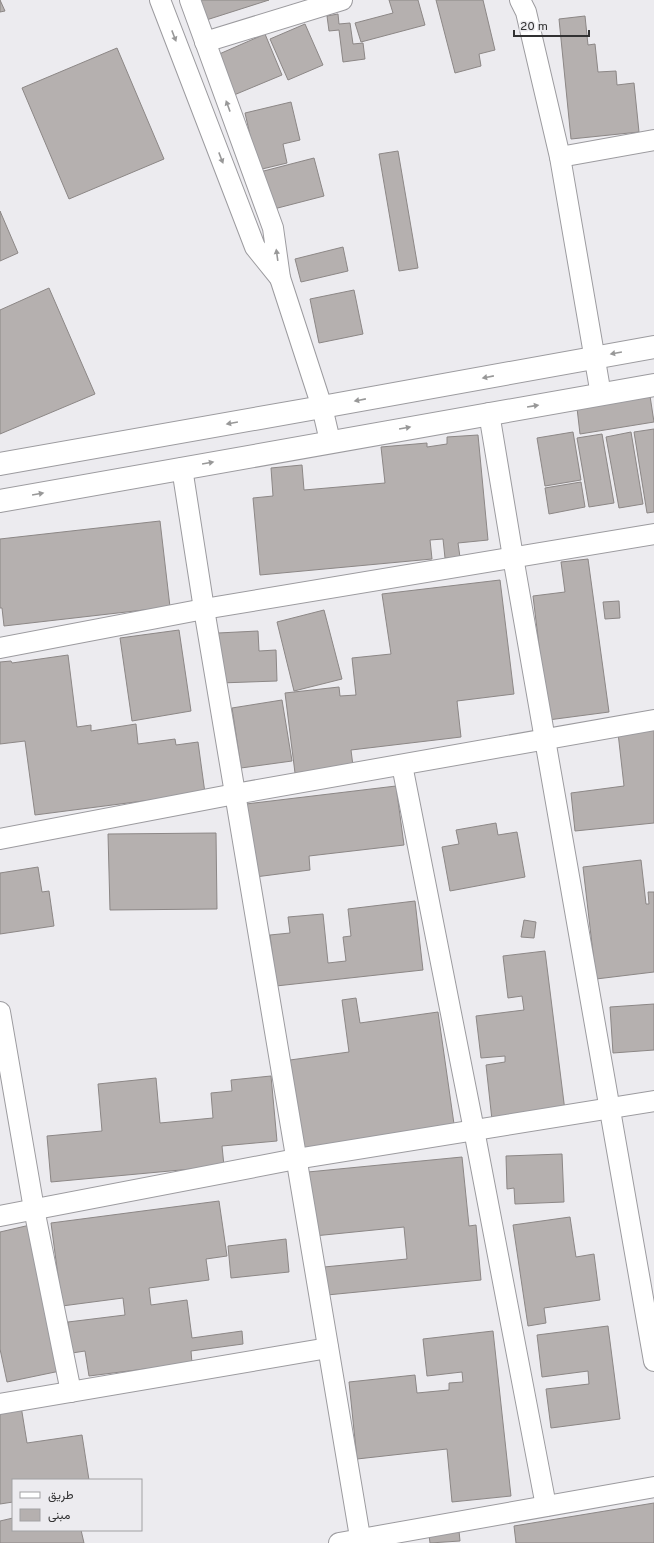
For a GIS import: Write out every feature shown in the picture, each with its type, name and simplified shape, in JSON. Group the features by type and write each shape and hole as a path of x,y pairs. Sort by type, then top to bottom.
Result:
{"main road":[{"path":"0,464 322,408 654,347"},
{"path":"0,501 330,441 654,385"}],"street":[{"path":"160,0 255,247 280,278"},
{"path":"190,0 274,228 280,278 322,408 330,441"},
{"path":"205,42 342,0"},
{"path":"520,0 526,12 560,157 601,394"},
{"path":"560,157 654,140"},
{"path":"489,413 654,1361"},
{"path":"182,468 204,609 361,1541"},
{"path":"0,648 204,609 513,556 654,534"},
{"path":"0,839 235,794 654,720"},
{"path":"402,765 546,1506"},
{"path":"0,1012 2,1037 34,1209 71,1392"},
{"path":"0,1216 296,1159 654,1101"},
{"path":"0,1404 328,1348"},
{"path":"339,1543 361,1541 654,1486"}],"building":[{"path":"0,0 5,11 0,12"},
{"path":"193,0 269,0 200,22"},
{"path":"389,0 418,0 425,25 361,42 355,23 393,13"},
{"path":"436,0 483,0 495,50 479,54 481,66 455,73"},
{"path":"338,14 339,24 350,23 353,44 363,43 365,59 343,62 339,30 329,31 327,16"},
{"path":"585,16 588,45 595,44 598,72 616,71 617,85 634,83 639,132 571,139 559,19"},
{"path":"305,24 323,65 288,80 270,39"},
{"path":"265,34 282,75 234,95 217,55"},
{"path":"117,48 164,159 69,199 22,88"},
{"path":"291,102 300,140 283,144 287,163 258,170 245,113"},
{"path":"398,151 418,268 399,271 379,154"},
{"path":"314,158 324,196 270,210 260,172"},
{"path":"0,211 18,253 0,261"},
{"path":"343,247 348,271 301,282 295,259"},
{"path":"49,288 95,394 0,434 0,310"},
{"path":"354,290 363,334 319,343 310,299"},
{"path":"650,396 654,422 580,434 577,408"},
{"path":"654,429 654,512 647,513 634,432"},
{"path":"573,432 581,480 545,486 537,438"},
{"path":"631,432 643,504 619,508 606,437"},
{"path":"602,434 614,503 589,507 577,438"},
{"path":"478,435 488,540 458,543 460,557 445,558 443,539 430,540 432,559 260,575 253,498 273,496 271,468 302,465 304,490 385,483 381,447 427,443 427,447 447,444 447,437"},
{"path":"581,482 585,507 549,514 545,488"},
{"path":"160,521 170,607 4,626 2,608 0,608 0,539"},
{"path":"588,559 609,712 548,720 533,596 565,592 561,562"},
{"path":"500,580 514,694 457,701 461,737 351,750 353,766 295,773 285,693 339,687 340,696 356,695 352,658 391,654 382,594"},
{"path":"619,601 620,618 605,619 603,602"},
{"path":"324,610 342,679 294,691 277,622"},
{"path":"179,630 191,711 132,721 120,638"},
{"path":"258,631 259,651 276,650 277,681 220,683 218,633"},
{"path":"68,655 77,727 91,725 91,731 136,724 138,744 175,739 176,745 198,742 205,793 35,815 25,741 0,744 0,662 11,661 12,663"},
{"path":"282,700 292,761 241,768 232,708"},
{"path":"654,719 654,823 575,831 571,793 624,786 617,724"},
{"path":"396,786 404,845 309,856 310,870 255,877 246,804"},
{"path":"496,823 498,835 517,832 525,877 450,891 442,847 459,844 456,830"},
{"path":"216,833 217,909 110,910 108,834"},
{"path":"641,860 646,904 649,904 648,892 654,892 654,972 596,979 583,867"},
{"path":"38,867 42,892 49,891 54,926 0,934 0,873"},
{"path":"415,901 423,970 276,986 270,935 290,933 288,917 323,914 328,963 346,961 343,937 351,936 348,909"},
{"path":"524,920 536,922 534,938 521,937"},
{"path":"545,951 565,1111 492,1120 486,1065 505,1062 505,1056 481,1058 476,1016 524,1010 522,996 508,998 503,956"},
{"path":"356,998 360,1023 438,1012 455,1131 303,1151 290,1060 349,1052 342,1000"},
{"path":"654,1004 654,1050 613,1053 610,1007"},
{"path":"271,1076 277,1141 222,1146 224,1166 51,1182 47,1136 102,1131 98,1084 156,1078 160,1123 213,1118 211,1093 232,1091 231,1080"},
{"path":"562,1154 564,1202 515,1204 514,1188 507,1189 506,1156"},
{"path":"462,1157 469,1226 476,1225 481,1280 327,1295 324,1267 407,1259 404,1227 314,1236 308,1172"},
{"path":"219,1201 227,1256 206,1259 209,1280 149,1288 151,1305 187,1300 192,1338 242,1331 243,1344 191,1351 192,1363 89,1376 85,1351 72,1353 68,1322 125,1315 123,1298 62,1306 51,1223"},
{"path":"570,1217 576,1257 594,1254 600,1300 544,1308 546,1323 528,1326 513,1225"},
{"path":"30,1225 60,1371 7,1382 0,1349 0,1232"},
{"path":"286,1239 289,1272 231,1278 228,1246"},
{"path":"608,1326 620,1419 551,1428 546,1389 589,1384 588,1371 542,1377 537,1335"},
{"path":"493,1331 511,1496 452,1502 447,1449 357,1459 349,1382 415,1375 417,1393 449,1390 449,1383 463,1382 462,1372 427,1376 423,1339"},
{"path":"21,1406 27,1443 82,1435 89,1479 12,1479 12,1502 0,1504 0,1410"},
{"path":"654,1503 654,1543 516,1543 514,1526"},
{"path":"12,1518 12,1531 81,1531 84,1543 0,1543 0,1521"},
{"path":"459,1531 460,1541 430,1543 429,1535"}]}
